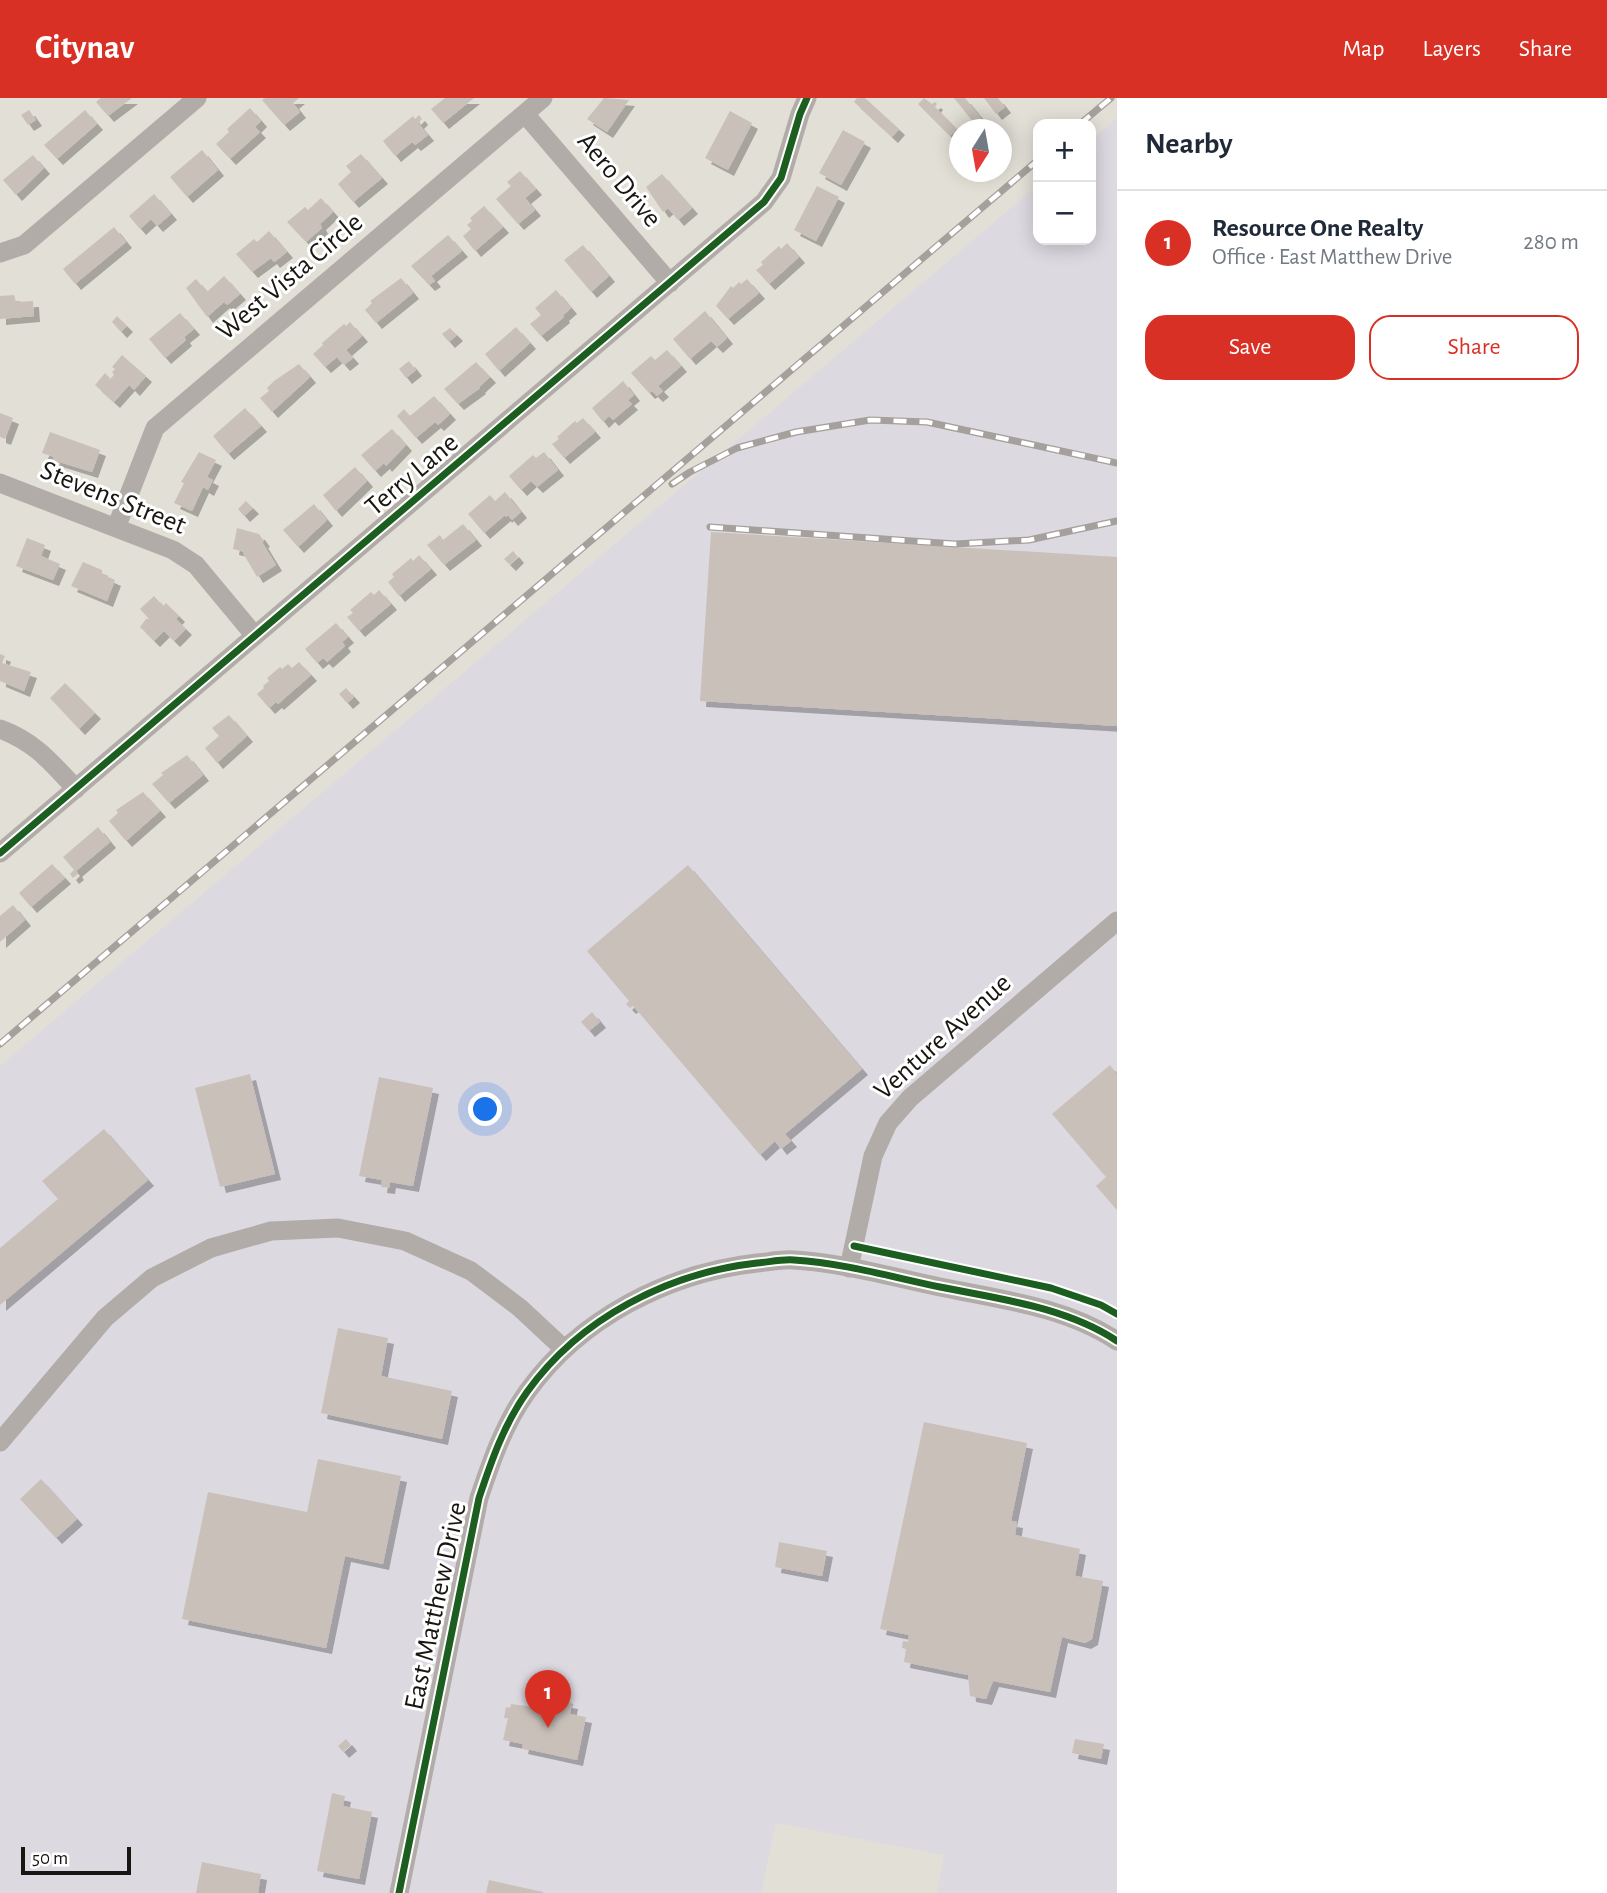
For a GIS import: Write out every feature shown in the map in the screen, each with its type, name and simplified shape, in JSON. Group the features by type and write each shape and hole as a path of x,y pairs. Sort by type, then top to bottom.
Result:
{"street":[{"path":"0,253 24,245 197,98"},
{"name":"West Vista Circle","path":"117,528 155,428 543,98"},
{"name":"Terry Lane","path":"0,853 764,202 781,178 807,98"},
{"name":"Aero Drive","path":"525,114 670,283"},
{"name":"Stevens Street","path":"0,483 173,550 196,565 255,636"},
{"path":"0,729 21,737 38,749 76,789"},
{"name":"Venture Avenue","path":"849,1268 873,1156 888,1123 910,1098 1117,921"},
{"path":"0,1442 105,1318 152,1278 211,1248 271,1231 338,1228 405,1241 471,1270 520,1308 564,1349"},
{"name":"East Matthew Drive","path":"399,1893 479,1498 502,1436 527,1392 564,1349 605,1317 663,1285 726,1266 791,1259 849,1268 1011,1302 1070,1317 1117,1341"}],"shaded area":[{"path":"1117,118 1117,1893 937,1893 944,1855 776,1823 761,1893 0,1893 0,1066 1033,189 1033,245 1096,245 1096,136"}],"building":[{"path":"101,98 132,98 108,116 96,102"},
{"path":"299,98 293,103 300,112 284,125 262,100"},
{"path":"445,98 474,98 443,123 431,109"},
{"path":"604,98 629,100 607,132 587,119"},
{"path":"857,98 865,98 899,129 892,137 854,102"},
{"path":"924,98 937,104 935,107 949,121 949,135 918,104"},
{"path":"954,98 965,98 981,118 971,119"},
{"path":"984,98 998,98 1005,107 996,114"},
{"path":"250,108 261,121 255,127 260,132 230,159 216,144 229,132 227,129"},
{"path":"29,110 36,120 28,125 21,115"},
{"path":"85,110 97,124 57,159 44,145"},
{"path":"730,111 752,123 728,170 705,158"},
{"path":"419,115 422,119 418,123 428,135 415,145 412,142 395,156 383,141 413,116 415,119"},
{"path":"843,130 865,142 841,185 819,173"},
{"path":"202,150 218,170 187,197 170,177"},
{"path":"361,154 382,178 353,202 338,184 351,172 346,166"},
{"path":"33,155 44,168 16,195 3,180"},
{"path":"520,171 536,189 525,198 535,210 518,224 496,199 511,186 507,182"},
{"path":"662,174 692,208 678,220 668,208 663,212 646,187"},
{"path":"817,186 839,197 816,241 794,230"},
{"path":"154,194 171,214 157,226 151,219 140,229 129,216"},
{"path":"321,198 333,212 320,224 322,228 306,242 287,222 305,207 308,210"},
{"path":"484,206 503,227 475,251 463,236 471,229 467,225 472,221 470,218"},
{"path":"114,227 126,242 75,284 63,269"},
{"path":"269,231 287,252 274,262 271,258 252,272 236,254 254,239 257,242"},
{"path":"448,235 462,251 431,276 435,281 429,285 411,266"},
{"path":"787,243 799,257 769,284 756,270 779,246 781,249"},
{"path":"583,245 609,276 591,292 564,260"},
{"path":"224,276 240,294 227,305 224,302 207,317 186,288 196,279 207,292"},
{"path":"401,278 413,293 376,323 365,310 372,303 370,301"},
{"path":"747,279 759,293 728,319 716,306 731,286 733,288"},
{"path":"556,290 571,308 541,336 530,324 541,315 535,308"},
{"path":"14,295 16,302 33,301 34,316 0,319 0,296"},
{"path":"705,311 727,338 717,347 711,341 690,359 673,339"},
{"path":"180,313 194,329 184,337 186,340 165,358 149,339"},
{"path":"117,316 127,326 121,332 112,322"},
{"path":"350,322 362,336 346,350 353,358 344,365 337,357 325,367 313,354 322,343"},
{"path":"516,327 530,343 499,371 485,354"},
{"path":"450,328 457,335 449,342 442,334"},
{"path":"667,350 681,366 658,386 663,391 657,396 652,391 649,393 631,373 651,356 655,360"},
{"path":"122,355 146,376 134,390 129,385 114,402 95,385 105,373 110,378 108,381 114,375 112,372 115,369 112,367"},
{"path":"409,361 416,370 406,378 399,369"},
{"path":"476,362 490,377 458,404 444,389"},
{"path":"299,364 310,377 272,412 260,398 269,391 267,388 274,381"},
{"path":"623,381 634,395 628,400 632,404 613,420 609,416 603,422 592,408"},
{"path":"434,396 450,414 438,425 435,422 416,438 397,416 404,409 410,416"},
{"path":"245,408 261,426 228,454 213,436"},
{"path":"0,413 13,418 5,439 0,437"},
{"path":"583,418 595,432 564,458 552,444 575,421 577,423"},
{"path":"392,429 406,445 386,466 384,463 375,471 361,455"},
{"path":"50,432 100,450 92,472 53,460 54,457 42,453"},
{"path":"199,452 216,460 207,477 213,480 208,490 203,487 192,511 174,503 184,483 181,482"},
{"path":"544,452 558,470 537,487 531,481 521,490 509,476 533,455 536,458"},
{"path":"355,467 367,481 336,511 323,495"},
{"path":"505,492 521,512 512,520 505,515 484,533 468,514 490,495 495,501"},
{"path":"246,501 253,508 244,516 238,509"},
{"path":"314,504 327,520 298,547 283,530"},
{"path":"463,524 476,540 444,565 427,545 440,535 443,540"},
{"path":"237,528 259,534 276,565 257,577 243,553 245,552 233,549"},
{"path":"711,532 1117,557 1117,726 700,701"},
{"path":"27,538 45,545 41,556 60,564 53,580 16,566"},
{"path":"513,551 518,557 510,565 504,559"},
{"path":"419,555 431,569 399,596 388,582 394,577 392,574 411,558 413,561"},
{"path":"83,562 102,570 102,574 115,580 107,601 71,586"},
{"path":"379,590 391,604 359,631 347,617 353,613 350,610 371,592 374,595"},
{"path":"154,596 163,606 166,603 179,616 176,619 186,629 174,641 164,631 154,641 140,627 149,619 140,609"},
{"path":"336,623 348,637 342,642 345,646 327,662 323,658 317,663 305,649"},
{"path":"0,654 5,656 2,663 31,672 24,691 0,681"},
{"path":"299,662 311,675 278,704 276,702 269,708 257,694 269,681 267,678 280,667 282,669 288,664 292,668"},
{"path":"65,683 95,713 79,729 50,698"},
{"path":"346,688 354,697 347,703 339,694"},
{"path":"229,715 247,736 217,763 205,748 219,736 212,728"},
{"path":"187,755 203,775 169,803 152,784 163,775 161,773"},
{"path":"143,792 160,811 126,841 109,821 118,813 116,810"},
{"path":"98,827 110,842 76,871 78,874 73,878 70,874 74,870 63,857"},
{"path":"52,864 65,878 31,907 19,893"},
{"path":"688,865 862,1069 785,1134 791,1141 781,1149 775,1141 760,1155 635,1008 626,1004 629,1001 587,951"},
{"path":"13,905 25,920 0,942 0,916"},
{"path":"592,1012 600,1022 589,1031 581,1022"},
{"path":"1110,1065 1117,1074 1117,1210 1096,1186 1106,1177 1052,1114"},
{"path":"250,1074 275,1174 220,1187 195,1088"},
{"path":"379,1077 433,1088 413,1186 390,1182 389,1188 381,1187 382,1180 359,1176"},
{"path":"104,1129 148,1180 0,1305 0,1248 58,1199 42,1181"},
{"path":"338,1328 388,1338 381,1376 452,1391 442,1439 321,1413"},
{"path":"924,1422 1027,1443 1011,1521 1017,1522 1015,1535 1080,1549 1075,1576 1103,1581 1092,1639 1085,1643 1062,1637 1050,1692 993,1681 986,1699 970,1696 968,1675 904,1662 906,1649 902,1648 903,1641 908,1642 909,1635 880,1629"},
{"path":"318,1459 401,1476 383,1564 345,1556 326,1648 182,1619 208,1492 307,1512"},
{"path":"41,1479 77,1519 56,1538 20,1499"},
{"path":"779,1542 827,1551 822,1576 775,1567"},
{"path":"556,1696 567,1698 566,1702 572,1703 570,1714 586,1717 577,1760 522,1748 523,1744 503,1740 508,1718 504,1718 506,1707 510,1708 511,1704 548,1709 550,1699 555,1700"},
{"path":"346,1739 351,1745 343,1752 338,1746"},
{"path":"1075,1739 1104,1744 1101,1759 1072,1753"},
{"path":"332,1793 345,1796 343,1806 372,1812 359,1879 317,1871"},
{"path":"202,1862 261,1874 258,1893 196,1893"},
{"path":"489,1880 543,1892 543,1893 486,1893"}],"railway":[{"path":"1086,119 1111,98"},
{"path":"0,1044 1033,164"},
{"path":"672,484 737,448 796,432 870,420 927,422 1117,463"},
{"path":"710,527 955,544 1029,540 1117,521"}],"cycle path":[{"path":"0,853 764,202 781,178 807,98"},
{"path":"854,1246 1051,1288 1101,1305 1117,1314"},
{"path":"399,1893 479,1498 488,1471 505,1430 527,1392 548,1366 600,1321 628,1303 691,1277 724,1268 789,1260 849,1267 1008,1300 1076,1320 1117,1341"}],"place":[{"name":"Resource One Realty","path":"548,1728"}]}
